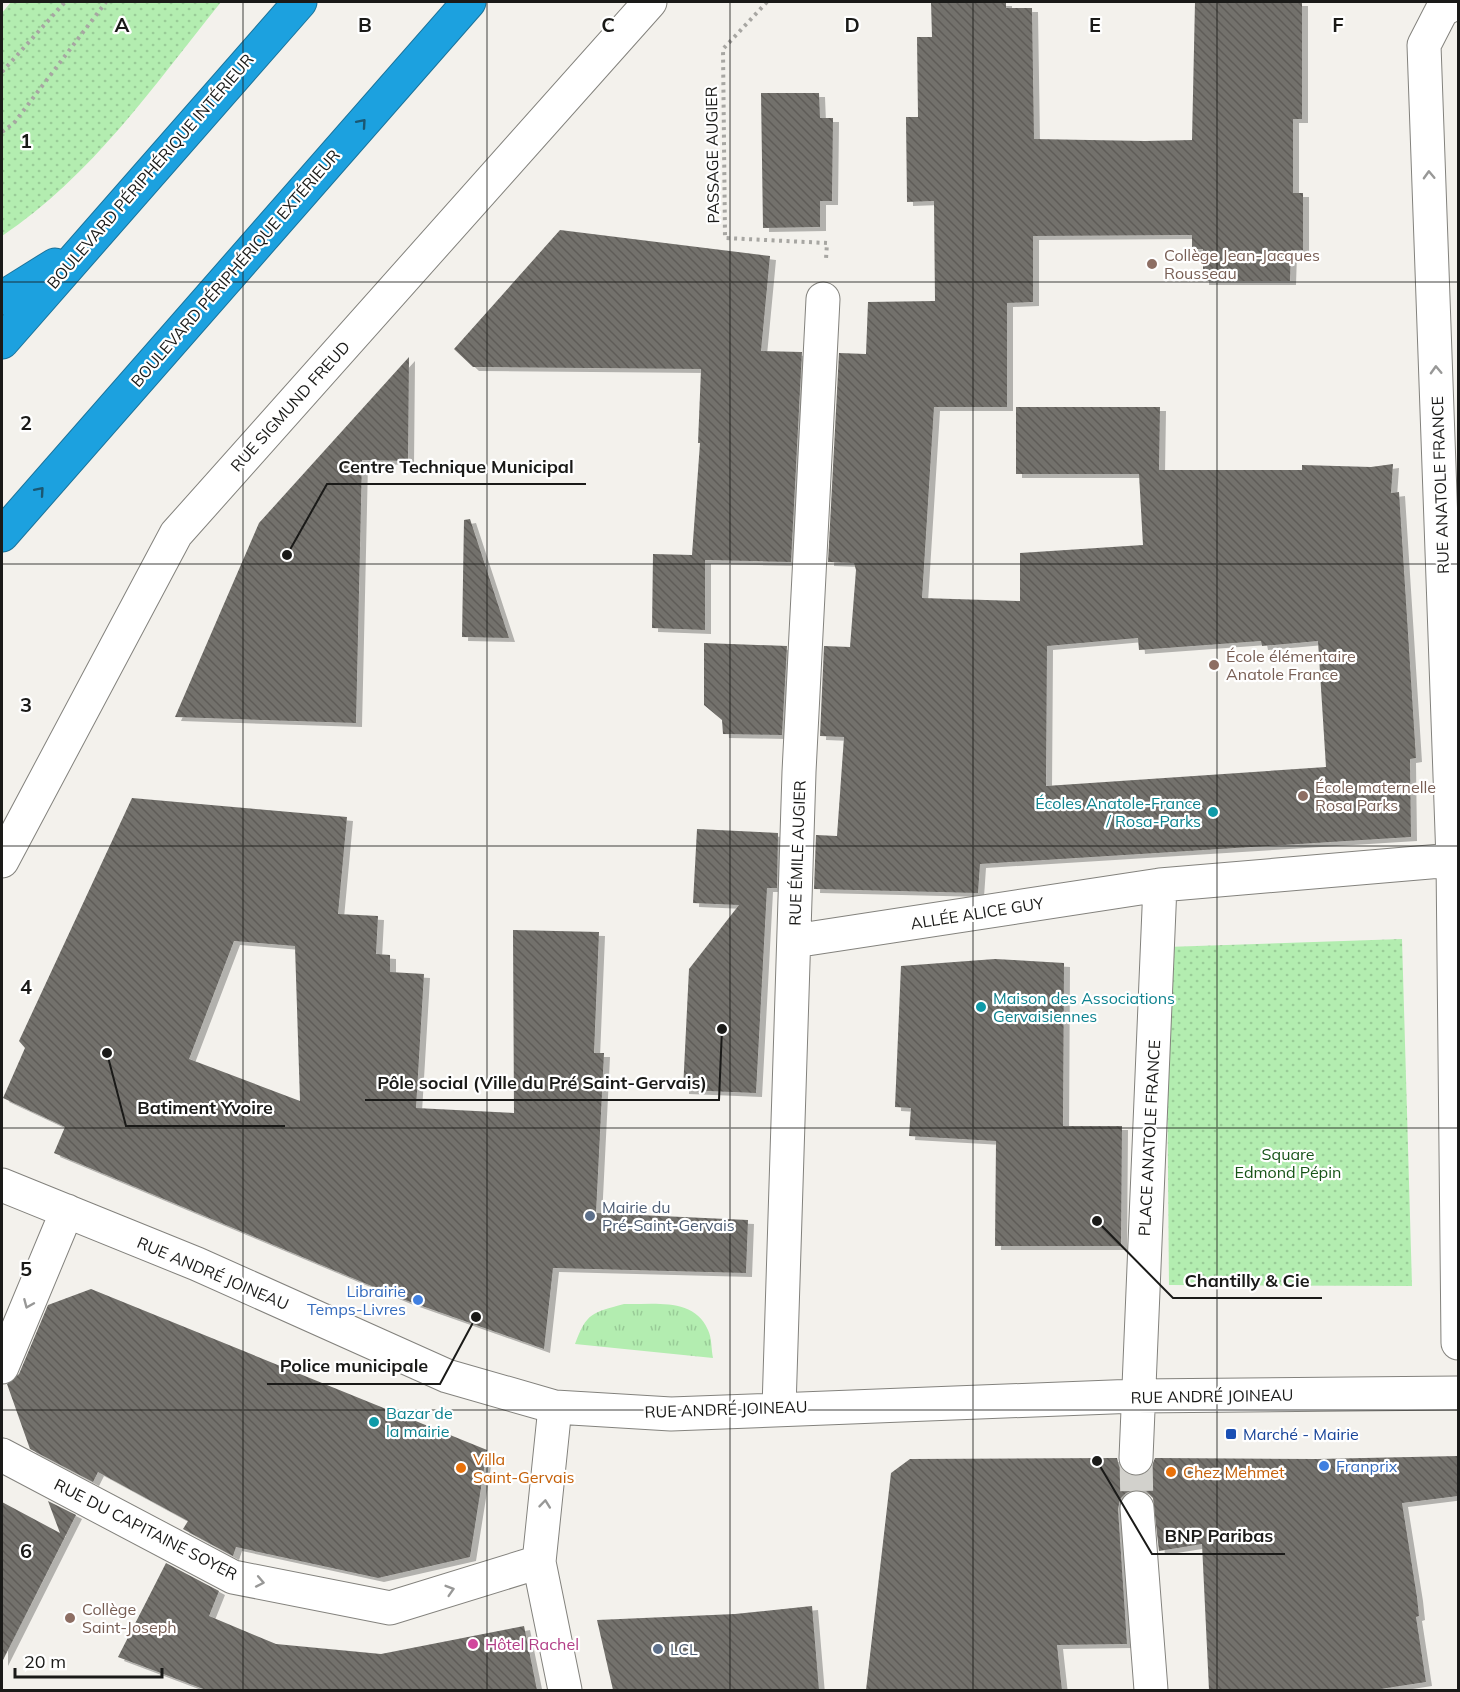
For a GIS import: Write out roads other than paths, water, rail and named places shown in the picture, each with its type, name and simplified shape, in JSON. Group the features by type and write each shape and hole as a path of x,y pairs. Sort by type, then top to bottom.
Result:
{"highway":[{"name":"BOULEVARD PÉRIPHÉRIQUE INTÉRIEUR","path":"2,342 300,2"},
{"name":"BOULEVARD PÉRIPHÉRIQUE EXTÉRIEUR","path":"2,535 469,2"},
{"path":"2,298 82,248"}],"street":[{"name":"RUE SIGMUND FREUD","path":"2,861 176,534 650,2"},
{"name":"RUE ANATOLE FRANCE","path":"1458,2 1442,10 1424,45 1453,860 1458,1343"},
{"name":"RUE ÉMILE AUGIER","path":"779,1408 800,772 824,299"},
{"path":"1160,885 1453,860"},
{"name":"ALLÉE ALICE GUY","path":"794,941 1160,885"},
{"name":"PLACE ANATOLE FRANCE","path":"1136,1458 1160,885"},
{"name":"RUE ANDRÉ JOINEAU","path":"2,1185 197,1264 447,1376 555,1407 671,1414 779,1408 1137,1396 1458,1393"},
{"path":"2,1367 67,1211"},
{"path":"555,1407 539,1562 565,1690"},
{"name":"RUE DU CAPITAINE SOYER","path":"2,1455 233,1577 390,1608 539,1562"},
{"path":"1137,1508 1151,1690"}],"tunnel":[{"path":"1136,1458 1137,1508"}],"place":[{"name":"Collège Jean-Jacques Rousseau","path":"1152,264"},
{"name":"Centre Technique Municipal","path":"287,555"},
{"name":"École élémentaire Anatole France","path":"1214,665"},
{"name":"École maternelle Rosa Parks","path":"1303,796"},
{"name":"Écoles Anatole-France / Rosa-Parks","path":"1213,812"},
{"name":"Maison des Associations Gervaisiennes","path":"981,1007"},
{"name":"Pôle social (Ville du Pré Saint-Gervais)","path":"722,1029"},
{"name":"Batiment Yvoire","path":"107,1053"},
{"name":"Mairie du Pré-Saint-Gervais","path":"590,1216"},
{"name":"Chantilly & Cie","path":"1097,1221"},
{"name":"Librairie Temps-Livres","path":"418,1300"},
{"name":"Police municipale","path":"476,1317"},
{"name":"Bazar de la mairie","path":"374,1422"},
{"name":"Marché - Mairie","path":"1231,1434"},
{"name":"BNP Paribas","path":"1097,1461"},
{"name":"Franprix","path":"1324,1466"},
{"name":"Villa Saint-Gervais","path":"461,1468"},
{"name":"Chez Mehmet","path":"1171,1472"},
{"name":"Collège Saint-Joseph","path":"70,1618"},
{"name":"Hôtel Rachel","path":"473,1644"},
{"name":"LCL","path":"658,1649"}],"park label":[{"name":"Square Edmond Pépin","path":"1288,1163"}]}
